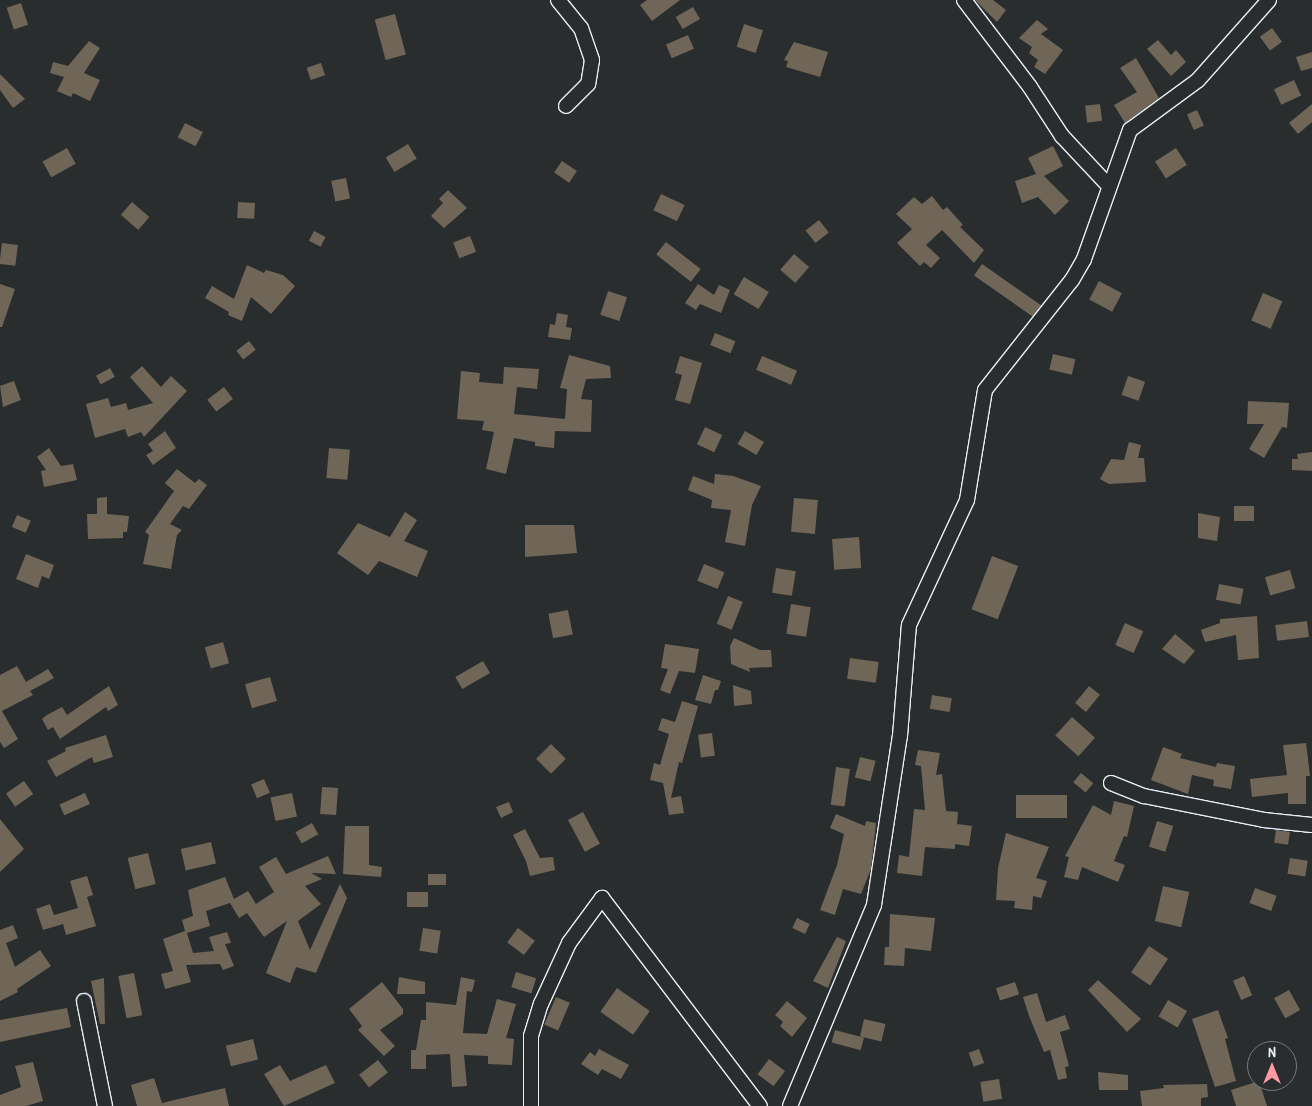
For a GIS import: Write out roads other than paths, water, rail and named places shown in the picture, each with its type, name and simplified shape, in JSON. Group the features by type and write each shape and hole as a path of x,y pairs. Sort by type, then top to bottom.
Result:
{"street":[{"path":"558,0 581,28 592,60 588,84 566,106"},
{"path":"964,0 1030,86 1062,136 1108,185"},
{"path":"790,1106 874,905 900,736 908,625 967,500 985,390 1076,273 1084,259 1108,185 1130,130 1198,80 1269,0"},
{"path":"1112,783 1144,796 1264,820 1312,825"},
{"path":"531,1106 531,1036 541,1004 569,943 602,898 760,1106"},
{"path":"84,1001 105,1106"}]}
